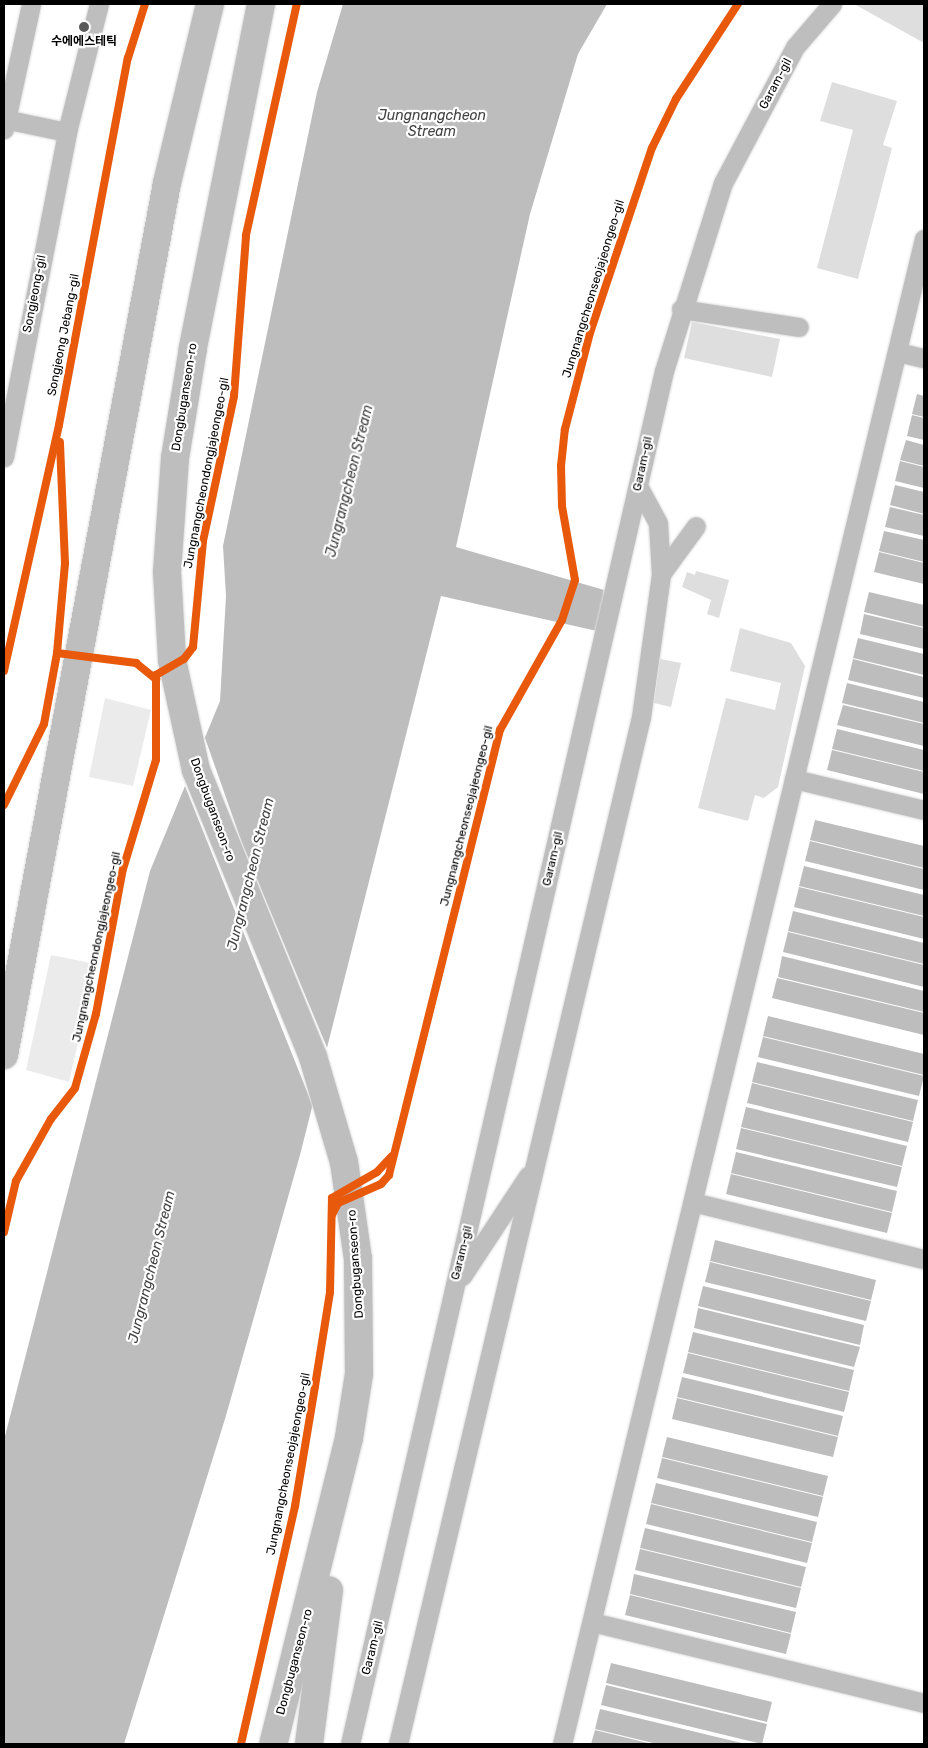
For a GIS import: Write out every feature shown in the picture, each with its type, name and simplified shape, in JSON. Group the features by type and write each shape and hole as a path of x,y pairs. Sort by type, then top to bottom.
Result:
{"highway":[{"path":"4,1055 167,183 210,4"},
{"name":"Dongbuganseon-ro","path":"261,4 175,458 167,591 179,700 211,813 310,1049 332,1116 351,1198 358,1260 360,1374 339,1485 273,1744"},
{"path":"309,1744 339,1485"}],"street":[{"path":"32,4 4,122 67,132"},
{"name":"Songjeong-gil","path":"4,457 13,357 99,4"},
{"name":"Garam-gil","path":"350,1744 638,486 682,309 723,183 795,48 832,4"},
{"path":"562,1744 924,239"},
{"path":"682,309 799,327"},
{"path":"897,352 924,358"},
{"path":"398,1744 641,717 661,574 658,523 638,486"},
{"path":"661,574 696,526"},
{"path":"794,779 924,810"},
{"path":"453,1289 535,1166"},
{"path":"693,1202 924,1258"},
{"path":"592,1622 924,1703"}],"shaded area":[{"path":"105,698 151,710 133,786 89,777"},
{"path":"51,955 96,964 69,1082 26,1070"}],"water":[{"name":"Jungnangcheon Stream","path":"343,4 607,4 578,54 530,214 456,547 604,590 597,631 441,596 300,1155 225,1419 124,1744 4,1744 4,1440 150,871 220,701 226,596 223,546 317,92"},
{"path":"917,394 924,396 924,417 912,414"},
{"path":"912,415 924,418 924,440 907,436"},
{"path":"906,440 924,445 924,466 900,460"},
{"path":"900,461 924,467 924,488 895,481"},
{"path":"895,485 924,492 924,514 890,505"},
{"path":"890,507 924,515 924,536 885,527"},
{"path":"884,531 924,540 924,562 879,551"},
{"path":"879,552 924,563 924,584 874,572"},
{"path":"869,592 924,605 924,627 864,612"},
{"path":"864,614 924,628 924,649 860,634"},
{"path":"858,638 924,654 924,675 853,658"},
{"path":"853,659 924,677 924,698 848,680"},
{"path":"847,683 924,702 924,723 842,703"},
{"path":"843,705 924,724 924,746 837,725"},
{"path":"837,729 924,750 924,771 832,749"},
{"path":"832,750 924,772 924,794 827,770"},
{"path":"815,820 924,846 924,868 810,840"},
{"path":"810,841 924,869 924,890 805,861"},
{"path":"804,866 924,895 924,916 799,886"},
{"path":"799,887 924,917 924,939 794,907"},
{"path":"793,911 924,943 924,964 788,931"},
{"path":"788,932 924,965 924,987 783,952"},
{"path":"782,956 924,991 924,1012 778,977"},
{"path":"777,978 924,1013 924,1035 772,998"},
{"path":"768,1016 924,1054 924,1075 763,1036"},
{"path":"763,1037 924,1076 919,1096 758,1057"},
{"path":"757,1062 918,1100 913,1121 752,1082"},
{"path":"752,1083 913,1122 908,1142 747,1103"},
{"path":"746,1107 907,1146 902,1166 741,1127"},
{"path":"741,1128 902,1167 897,1187 736,1149"},
{"path":"736,1152 897,1191 892,1212 731,1173"},
{"path":"731,1174 892,1213 887,1233 726,1194"},
{"path":"715,1240 876,1280 871,1300 710,1261"},
{"path":"710,1262 871,1301 866,1321 705,1282"},
{"path":"703,1286 864,1325 860,1345 698,1306"},
{"path":"698,1308 860,1347 854,1367 694,1328"},
{"path":"693,1332 854,1370 849,1391 688,1352"},
{"path":"688,1353 849,1392 844,1412 683,1373"},
{"path":"682,1377 843,1416 838,1436 677,1397"},
{"path":"677,1398 838,1437 833,1457 672,1419"},
{"path":"667,1437 828,1476 823,1496 662,1457"},
{"path":"662,1458 823,1497 818,1517 657,1478"},
{"path":"656,1483 817,1522 812,1542 651,1503"},
{"path":"651,1504 812,1543 807,1563 646,1524"},
{"path":"645,1528 806,1567 801,1587 640,1548"},
{"path":"640,1549 801,1588 796,1608 635,1570"},
{"path":"634,1574 796,1612 791,1633 630,1594"},
{"path":"630,1595 791,1634 786,1654 625,1615"},
{"path":"611,1663 772,1702 767,1722 606,1683"},
{"path":"606,1685 767,1724 762,1744 601,1705"},
{"path":"600,1709 746,1744 657,1744 595,1729"},
{"path":"595,1730 652,1744 591,1744"}],"pier":[{"path":"205,738 242,843 328,1050 314,1109 183,781"}],"building":[{"path":"854,4 924,4 924,43"},
{"path":"832,82 897,101 883,145 892,148 858,279 817,268 853,130 820,121"},
{"path":"692,322 780,339 772,377 684,358"},
{"path":"696,571 729,580 719,618 707,614 711,600 682,587 687,572 695,575"},
{"path":"740,628 791,643 805,666 778,787 764,798 755,795 748,821 698,808 726,698 775,710 781,683 730,671"},
{"path":"660,659 681,663 671,707 654,703"}],"cycle path":[{"name":"Songjeong Jebang-gil","path":"4,671 59,425 128,58 145,4"},
{"name":"Jungnangcheondongjajeongeo-gil","path":"4,1232 16,1181 51,1119 75,1088 96,1014 123,869 156,760 156,675 184,659 193,647 203,541 234,396 246,235 297,4"},
{"name":"Jungnangcheonseojajeongeo-gil","path":"332,1215 338,1203 381,1184 389,1175 500,730 562,620 575,580 562,506 561,466 565,429 590,333 652,148 676,99 738,4"},
{"path":"4,805 44,724 57,653 65,563 60,442"},
{"path":"57,653 136,663 156,679"},
{"name":"Jungnangcheonseojajeongeo-gil","path":"241,1744 295,1506 330,1292 332,1198 377,1172 392,1156"}],"place":[{"name":"수에에스테틱","path":"84,27"}],"water label":[{"name":"Jungrangcheon Stream","path":"350,481"},
{"name":"Jungrangcheon Stream","path":"251,874"},
{"name":"Jungrangcheon Stream","path":"152,1267"}]}
